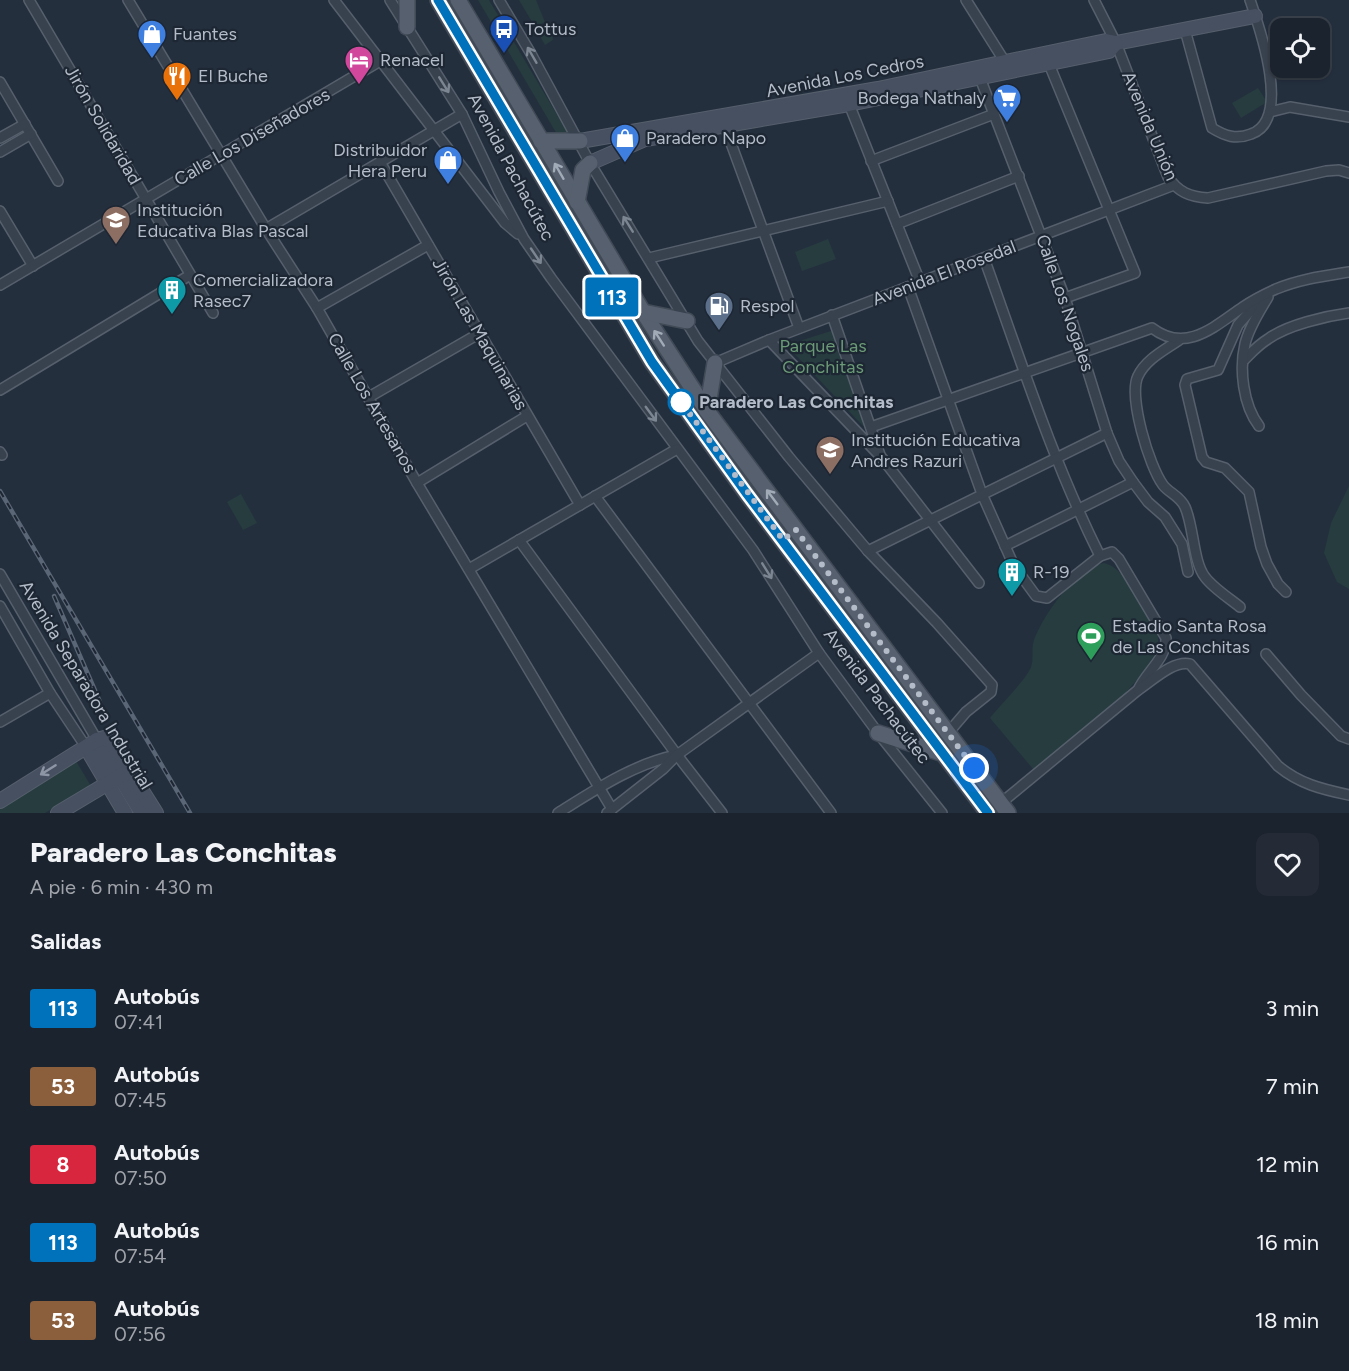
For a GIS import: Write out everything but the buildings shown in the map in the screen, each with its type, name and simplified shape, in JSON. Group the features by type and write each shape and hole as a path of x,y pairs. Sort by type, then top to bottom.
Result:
{"main road":[{"path":"407,0 407,27"},
{"name":"Avenida Pachacútec","path":"438,0 652,362 944,754 999,810"},
{"name":"Avenida Pachacútec","path":"458,0 643,312 707,411 948,733 999,810"},
{"path":"541,141 580,141"},
{"path":"577,202 583,170 590,163"},
{"path":"580,243 596,233"},
{"path":"643,312 687,321"},
{"path":"707,411 715,363"},
{"path":"783,540 796,530"},
{"path":"878,733 944,754"}],"street":[{"name":"Jirón Solidaridad","path":"29,0 213,313"},
{"name":"Calle Los Artesanos","path":"128,0 266,229 317,308 417,483 600,788 610,811"},
{"path":"334,0 505,223 524,239"},
{"name":"Avenida Pachacútec","path":"390,0 462,114 524,239 753,550 819,654 942,813"},
{"path":"499,0 580,141 590,163 715,363 789,457 868,551 992,685 991,692 966,712 948,733"},
{"path":"966,0 1005,62"},
{"name":"Avenida Unión","path":"1094,0 1116,43 1168,177 1174,185 1192,196 1208,198 1326,171 1340,170 1349,173"},
{"path":"1185,30 1212,128 1232,137 1243,137 1256,133 1270,112 1272,96 1269,70 1250,0"},
{"name":"Avenida Los Cedros","path":"580,141 878,89 1106,41 1116,43 1256,16"},
{"name":"Avenida Los Cedros","path":"590,163 645,139 849,104 1049,64 1109,51 1116,43"},
{"name":"Calle Los Diseñadores","path":"0,285 380,61"},
{"path":"1049,64 1135,273 1065,297"},
{"name":"Calle Los Nogales","path":"980,78 1065,297 1107,434 1119,461 1132,482 1148,502 1165,517 1182,544 1188,572"},
{"path":"0,82 58,181"},
{"path":"849,104 920,282"},
{"path":"1270,112 1290,106 1349,117"},
{"path":"266,229 462,114"},
{"path":"871,161 994,114"},
{"path":"0,138 25,124"},
{"path":"725,127 799,328"},
{"path":"0,152 31,134"},
{"path":"602,138 609,154"},
{"name":"Jirón Las Maquinarias","path":"380,162 580,505"},
{"path":"897,224 1019,176"},
{"name":"Avenida El Rosedal","path":"715,363 769,339 1174,185"},
{"path":"649,258 888,201"},
{"path":"0,211 33,266"},
{"path":"317,308 428,244"},
{"path":"984,258 1056,458 1077,511 1100,556"},
{"path":"872,427 1152,328 1169,338 1188,339 1211,330 1245,305 1267,294 1310,278 1349,272"},
{"path":"0,390 190,275"},
{"path":"908,286 982,494 1014,566 1027,585 1036,596 1047,598 1109,551 1119,559 1166,638 1162,655 1142,680 1138,690"},
{"path":"1259,426 1248,407 1243,361 1245,344 1267,294"},
{"path":"1267,294 1238,326 1218,370 1187,379 1185,385 1202,457 1206,462 1225,468 1249,492 1261,547 1273,574 1286,592"},
{"path":"1243,361 1269,337 1314,320 1349,314"},
{"path":"832,315 882,458"},
{"path":"369,397 480,333"},
{"path":"769,339 882,458 979,583"},
{"path":"1179,340 1152,359 1138,374 1134,393 1138,413 1150,460 1158,477 1164,488 1176,495 1184,504 1200,567 1205,578 1240,607"},
{"path":"417,483 527,416"},
{"path":"868,551 1107,434"},
{"path":"469,569 677,449"},
{"path":"1005,546 1132,482"},
{"path":"595,496 831,813"},
{"path":"519,540 676,755 722,813"},
{"name":"Avenida Separadora Industrial","path":"0,574 97,741 142,813"},
{"name":"Avenida Separadora Industrial","path":"0,606 50,693 97,741"},
{"path":"610,811 663,769 676,755 819,654"},
{"path":"1266,654 1301,695 1341,736 1349,739"},
{"path":"999,810 1138,690 1184,663 1190,664 1278,766 1293,778 1322,790 1349,795"},
{"path":"1,719 50,693"},
{"path":"0,801 97,741"},
{"path":"558,813 654,760 676,755"},
{"path":"58,813 119,777"},
{"name":"Avenida Separadora Industrial","path":"119,777 125,813"},
{"name":"Avenida Separadora Industrial","path":"119,777 156,813"}],"green space":[{"path":"478,0 489,0 569,135 558,136"},
{"path":"519,0 536,0 545,22 535,27"},
{"path":"547,29 552,34 553,40 545,45 538,33"},
{"path":"1258,88 1267,102 1241,118 1232,103"},
{"path":"828,239 836,259 802,271 795,252"},
{"name":"Parque Las Conchitas","path":"834,330 868,424 863,426 788,347 790,344"},
{"path":"1349,486 1349,589 1337,582 1324,553 1331,523"},
{"path":"241,494 257,523 243,530 227,502"},
{"name":"Estadio Santa Rosa de Las Conchitas","path":"1104,563 1120,572 1132,588 1155,626 1158,644 1141,676 1124,694 1085,730 1033,769 990,718 1028,673 1032,664 1034,640 1053,606 1083,573"},
{"path":"76,761 91,786 45,813 0,813 0,806"}],"railway":[{"path":"0,491 190,813"},
{"path":"54,596 100,702"}],"bus line":[{"name":"113","path":"438,0 652,362 747,494 988,813"}],"place":[{"name":"Tottus","path":"504,54"},
{"name":"Fuantes","path":"152,60"},
{"name":"Renacel","path":"359,86"},
{"name":"El Buche","path":"177,102"},
{"name":"Bodega Nathaly","path":"1007,124"},
{"name":"Paradero Napo","path":"625,164"},
{"name":"Distribuidor Hera Peru","path":"448,186"},
{"name":"Institución Educativa Blas Pascal","path":"116,246"},
{"name":"Comercializadora Rasec7","path":"172,316"},
{"name":"Respol","path":"719,332"},
{"name":"Paradero Las Conchitas","path":"681,402"},
{"name":"Institución Educativa Andres Razuri","path":"830,476"},
{"name":"R-19","path":"1012,598"},
{"name":"Estadio Santa Rosa de Las Conchitas","path":"1091,662"}],"route":[{"path":"681,402 676,395 783,540 796,530 974,768"}]}
